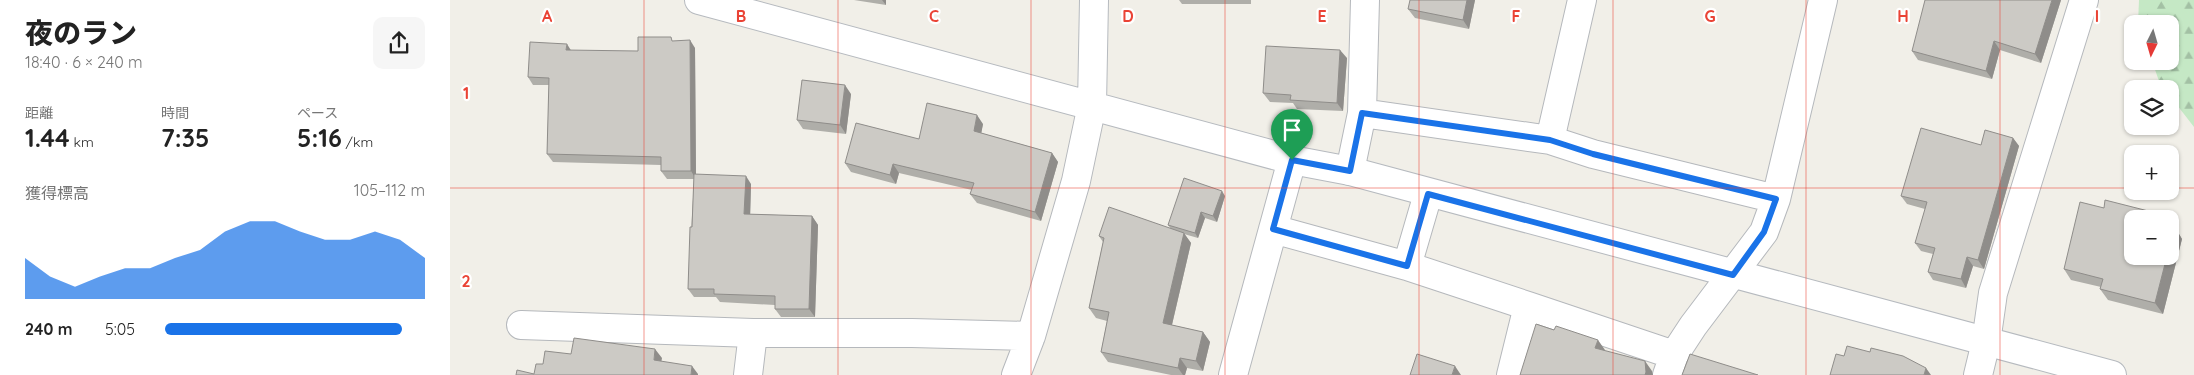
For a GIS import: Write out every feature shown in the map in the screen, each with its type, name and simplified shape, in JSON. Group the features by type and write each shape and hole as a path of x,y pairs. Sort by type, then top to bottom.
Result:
{"street":[{"path":"699,0 1292,160 1350,171 1428,194 2112,375"},
{"path":"1016,375 1031,336 1076,181 1092,105 1094,0"},
{"path":"1350,171 1362,113 1366,0"},
{"path":"1550,140 1582,0"},
{"path":"1273,229 1407,266 1528,306 1671,365 1693,326 1764,232 1776,199 1823,0"},
{"path":"1978,375 1986,342 1993,294 2084,0"},
{"path":"1362,113 1550,140 1593,154 1776,199"},
{"path":"1233,375 1292,160"},
{"path":"1407,266 1428,194"},
{"path":"1511,375 1517,359 1528,306"},
{"path":"521,325 753,333 912,333 1031,336"},
{"path":"748,375 753,333"}],"green space":[{"path":"2139,0 2194,0 2194,127 2179,108 2179,80 2159,80 2155,70 2179,70 2179,15 2138,15"}],"building":[{"path":"1410,0 1467,0 1463,20 1408,9"},
{"path":"1925,0 2052,0 2035,54 1994,41 1986,71 1912,51"},
{"path":"638,37 671,37 672,41 690,40 691,171 661,171 661,157 547,154 549,78 528,77 530,42 567,44 566,50 638,51"},
{"path":"1266,46 1340,50 1337,103 1290,100 1291,95 1263,93"},
{"path":"802,80 845,85 840,125 797,120"},
{"path":"927,103 977,115 974,131 1052,153 1035,212 970,194 974,183 893,164 890,175 845,163 856,123 919,139"},
{"path":"1921,128 1981,145 1985,130 2013,138 1978,260 1967,257 1961,279 1928,272 1935,248 1915,243 1927,202 1901,196"},
{"path":"694,174 746,176 744,214 812,216 809,309 775,309 775,296 714,294 714,289 688,289"},
{"path":"1184,178 1222,191 1213,216 1201,212 1195,233 1168,225"},
{"path":"2105,200 2144,210 2124,210 2124,265 2165,265 2155,303 2100,289 2103,279 2064,269 2080,202 2104,208"},
{"path":"1109,207 1184,233 1163,323 1203,332 1196,361 1180,358 1178,368 1101,352 1109,312 1089,308 1104,238 1099,236"},
{"path":"1536,324 1554,330 1556,326 1598,340 1595,348 1645,361 1645,375 1520,375"},
{"path":"574,338 655,349 654,360 692,366 691,375 516,375 517,370 534,374 536,364 543,364 545,351 571,354"},
{"path":"1847,346 1870,352 1871,348 1903,356 1926,368 1924,375 1830,375 1836,354 1844,356"},
{"path":"1417,354 1455,366 1452,375 1410,375"},
{"path":"1690,354 1758,375 1682,375"}],"route":[{"path":"1362,113 1550,140 1593,154 1776,199 1764,232 1733,275 1428,194 1407,266 1273,229 1292,160 1350,171 1362,113"}]}
